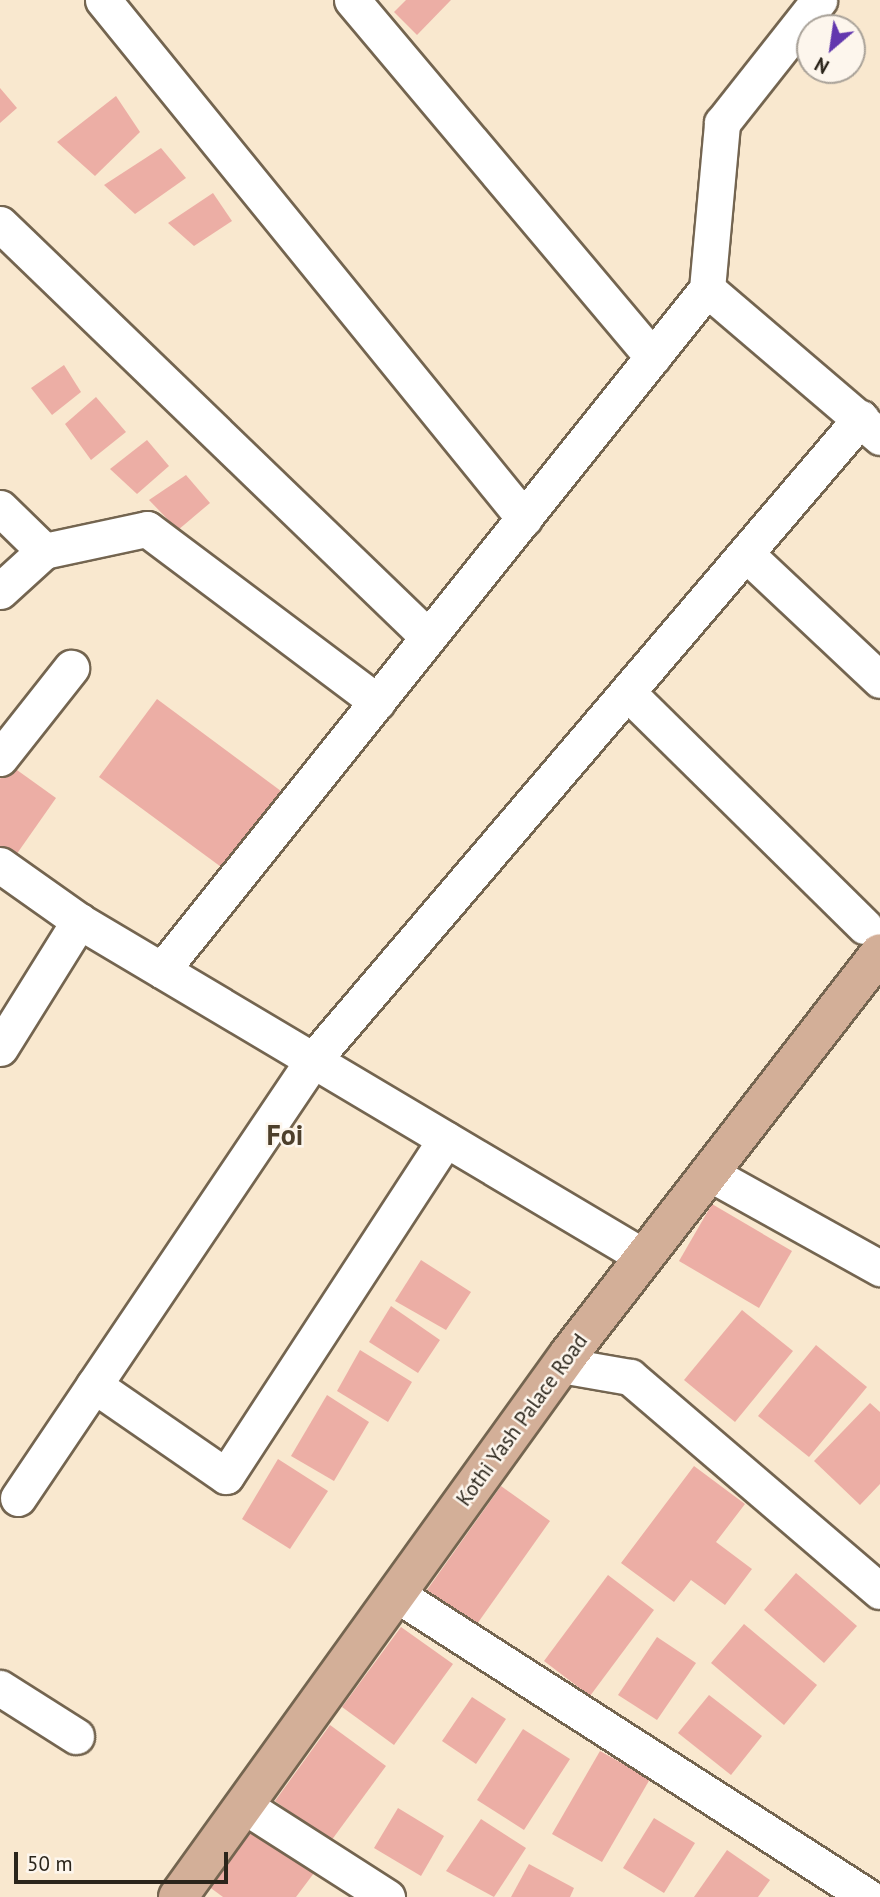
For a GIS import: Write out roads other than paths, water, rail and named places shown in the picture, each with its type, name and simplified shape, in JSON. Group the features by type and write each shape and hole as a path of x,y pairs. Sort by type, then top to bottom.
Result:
{"main road":[{"name":"Kothi Yash Palace Road","path":"177,1897 561,1365 709,1173 872,940"}],"street":[{"path":"103,0 524,518"},
{"path":"352,0 653,358"},
{"path":"162,970 708,289 722,123 819,0"},
{"path":"0,223 428,637"},
{"path":"18,1498 313,1060 746,554 871,428 708,289"},
{"path":"0,508 44,551"},
{"path":"0,591 44,551 147,529 377,702"},
{"path":"746,554 880,680"},
{"path":"0,758 71,668"},
{"path":"628,692 872,940"},
{"path":"0,866 79,921 644,1257"},
{"path":"0,1048 79,921"},
{"path":"94,1385 226,1476 446,1139"},
{"path":"709,1173 880,1268"},
{"path":"561,1365 630,1377 880,1591"},
{"path":"396,1594 868,1897"},
{"path":"0,1688 76,1736"},
{"path":"243,1805 387,1897"}],"district":[{"name":"Foi","path":"285,1135"}]}
